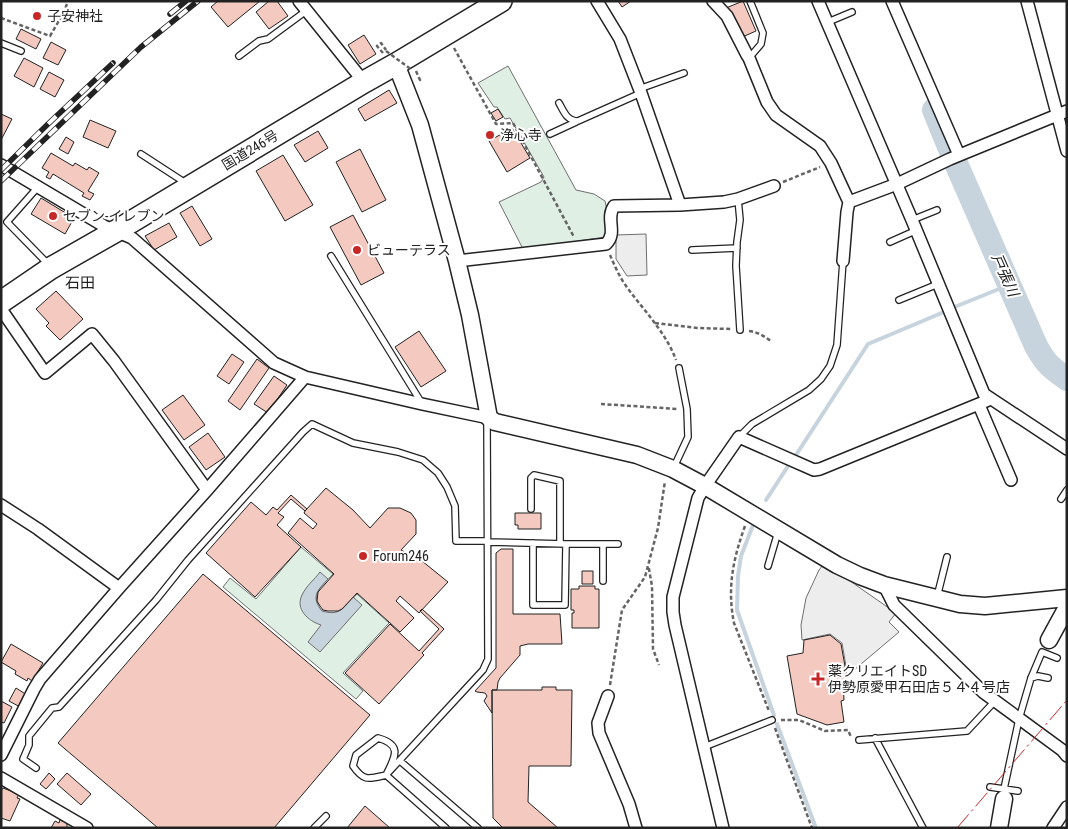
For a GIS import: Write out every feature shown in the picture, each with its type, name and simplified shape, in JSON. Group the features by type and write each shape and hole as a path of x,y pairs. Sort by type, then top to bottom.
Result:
{"highway":[{"name":"国道246号","path":"1,302 51,268 364,82 395,61 446,34 501,1"}],"street":[{"path":"299,1 364,82"},
{"path":"597,1 620,39 680,205"},
{"path":"714,1 727,16 749,58 767,102 776,114 820,146 827,164 849,202 843,262"},
{"path":"818,1 984,394 1067,449"},
{"path":"892,1 955,157"},
{"path":"1027,1 1062,113 1067,151"},
{"path":"395,61 420,125 458,261 470,315 488,418"},
{"path":"849,202 896,184 955,157 1062,113"},
{"path":"1,165 104,226 132,238 274,362 305,377 488,418 495,422 637,455 670,467 837,565 884,585 960,604 985,606 1067,598"},
{"path":"458,261 606,244 612,235 610,211 614,206 724,202 774,186"},
{"path":"1,308 45,373 92,334 114,361 207,490"},
{"path":"1,755 40,680 305,377"},
{"path":"723,828 673,612 673,597 698,498 705,486 739,436 814,470 978,405 991,398"},
{"path":"978,405 1011,480"},
{"path":"1,505 38,529 119,588"},
{"path":"884,585 894,605 951,662 994,701 1062,750 1067,756"},
{"path":"1049,640 1067,607"},
{"path":"608,696 598,723 599,733 629,804 636,828"},
{"path":"1,778 87,828"},
{"path":"999,828 1009,793"},
{"path":"1053,828 1067,807"}],"lane":[{"path":"749,58 761,44 763,33 750,1"},
{"path":"239,56 259,41 268,39 306,11"},
{"path":"828,22 852,12"},
{"path":"1,43 21,51"},
{"path":"550,134 640,91 684,73"},
{"path":"559,103 567,118 572,121 578,121"},
{"path":"141,154 180,180 186,189"},
{"path":"38,187 7,222 51,268"},
{"path":"738,199 740,220 737,248 740,330"},
{"path":"890,242 937,210"},
{"path":"692,250 737,248"},
{"path":"331,256 422,404"},
{"path":"739,436 752,424 808,390 821,379 830,366 837,345 843,262"},
{"path":"899,300 939,284"},
{"path":"670,467 688,437 687,409 679,368"},
{"path":"386,775 395,756 394,748 388,741 378,738 356,755 353,766 359,776 370,779 386,775 483,670 488,659 488,418"},
{"path":"36,768 23,759 29,745 30,736 52,708 60,707 156,600 188,560 312,424 353,443 398,452 423,460 438,473 447,487 455,506 456,541 618,544"},
{"path":"531,508 531,478 534,475 560,481 565,605 533,605 533,543"},
{"path":"1061,499 1067,490"},
{"path":"768,566 778,530"},
{"path":"603,544 603,581"},
{"path":"937,599 946,557"},
{"path":"990,786 1009,793 1019,719 1031,678 1042,652 1057,658"},
{"path":"1031,678 1038,676 1048,678"},
{"path":"859,740 967,730 994,701"},
{"path":"704,747 772,720"},
{"path":"875,738 924,828"},
{"path":"400,761 478,828"},
{"path":"386,775 446,828"},
{"path":"314,828 326,816"}],"path":[{"path":"1,18 50,36 68,1"},
{"path":"446,34 496,124 513,124 579,247"},
{"path":"774,186 827,164"},
{"path":"606,244 623,281 672,348 679,368"},
{"path":"655,323 755,332 772,342"},
{"path":"601,404 687,409"},
{"path":"608,696 622,610 645,577 658,528 670,467"},
{"path":"749,513 733,565 730,594 731,609 734,623 812,828"},
{"path":"647,568 649,569 652,586 653,649 659,665"},
{"path":"772,720 799,720 825,731 848,730"}],"green space":[{"path":"508,66 576,190 594,194 605,201 611,228 606,237 523,249 499,202 541,182 544,177 510,118 505,119 497,107 494,107 478,83"},
{"path":"301,547 333,574 318,591 318,605 322,611 334,613 339,611 357,594 389,623 343,673 363,691 356,699 223,587 230,578 256,599"}],"shaded area":[{"path":"646,234 647,275 627,276 616,259 616,235"},
{"path":"823,565 896,613 889,622 899,632 854,670 850,666 846,666 842,643 830,634 802,640 801,625 806,598"},
{"path":"320,572 328,579 316,597 318,606 322,611 337,612 353,597 362,605 320,652 308,642 321,625 312,621 304,614 300,600 308,586"}],"building":[{"path":"218,1 260,1 228,27 211,7"},
{"path":"269,1 277,1 288,16 269,29 256,12"},
{"path":"618,1 631,1 622,7"},
{"path":"743,1 756,31 740,38 726,8"},
{"path":"21,29 41,39 36,49 16,39"},
{"path":"364,35 376,54 360,64 348,45"},
{"path":"51,42 66,50 58,65 43,58"},
{"path":"24,58 43,68 34,87 14,76"},
{"path":"49,72 64,80 55,97 40,89"},
{"path":"389,90 397,103 365,121 358,109"},
{"path":"498,109 503,117 496,121 491,113"},
{"path":"1,114 12,119 1,140"},
{"path":"90,120 116,131 108,148 83,137"},
{"path":"512,128 530,158 507,172 489,141"},
{"path":"318,131 328,148 305,162 294,145"},
{"path":"66,137 74,142 68,154 59,149"},
{"path":"360,149 386,200 362,212 336,162"},
{"path":"51,153 73,166 75,163 87,170 89,167 99,173 88,191 94,194 90,200 82,196 84,193 53,174 50,179 46,177 49,172 42,168"},
{"path":"283,155 313,205 285,221 256,171"},
{"name":"セブン-イレブン","path":"41,198 74,218 65,234 31,214"},
{"path":"192,206 212,239 200,246 180,213"},
{"name":"ビューテラス","path":"353,215 384,273 361,285 330,227"},
{"path":"169,223 177,237 154,250 145,236"},
{"path":"56,291 83,319 60,340 46,326 49,323 36,309"},
{"path":"419,331 446,371 421,387 395,347"},
{"path":"232,354 244,362 229,384 217,376"},
{"path":"257,359 269,368 240,410 228,401"},
{"path":"274,376 287,385 268,413 254,404"},
{"path":"183,395 205,425 184,440 162,410"},
{"path":"208,433 225,457 206,470 189,447"},
{"name":"Forum246","path":"326,488 353,510 370,528 388,508 400,508 411,513 416,520 416,534 401,550 422,561 448,582 419,613 400,596 396,601 414,618 400,632 357,593 338,611 323,610 317,601 318,592 334,574 288,533 300,518 313,529 317,524 304,513"},
{"path":"291,495 307,509 305,511 291,499 278,513 284,517 277,525 301,547 255,597 206,553 251,502 266,515 273,507 277,510"},
{"path":"515,513 541,513 541,529 518,529 518,525 515,525"},
{"path":"501,549 513,549 513,614 560,614 562,644 528,644 520,646 520,655 500,678 497,690 492,690 492,713 484,701 487,696 485,693 475,691 496,668 496,553"},
{"path":"582,571 593,571 593,584 582,584"},
{"path":"203,574 370,715 274,828 158,828 58,743"},
{"path":"579,586 595,586 595,589 599,589 599,628 572,628 572,613 574,613 574,610 571,610 571,589 579,589"},
{"path":"422,609 444,629 422,653 424,655 379,704 345,673 390,624 419,651 439,629 420,611"},
{"name":"薬クリエイトSD 伊勢原愛甲石田店５４４号店","path":"830,635 841,644 847,677 843,682 844,700 841,701 844,722 827,725 797,714 787,656 803,653 804,640"},
{"path":"11,644 43,663 32,681 28,678 27,681 15,674 16,671 1,662"},
{"path":"542,687 556,687 556,690 572,690 571,766 529,766 528,802 558,828 503,828 493,818 492,690 542,690"},
{"path":"16,688 27,695 20,707 9,701"},
{"path":"1,701 12,707 4,723 1,722"},
{"path":"49,773 55,779 46,789 40,784"},
{"path":"67,773 91,794 81,805 57,784"},
{"path":"3,788 19,794 17,798 20,799 10,821 1,818 1,791"},
{"path":"365,806 390,828 347,828"},
{"path":"60,820 67,823 67,828 51,828 55,821 59,823"}],"waterway":[{"name":"戸張川","path":"934,110 952,154"},
{"name":"戸張川","path":"955,161 1036,346 1049,365 1067,379"},
{"path":"952,308 1009,285"},
{"path":"796,455 868,344 944,312"},
{"path":"766,500 790,463"},
{"path":"753,525 741,556 738,576 737,610 774,715"},
{"path":"777,724 816,828"}],"railway":[{"path":"170,14 186,1"},
{"path":"1,181 141,47 198,1"},
{"path":"1,170 113,63"}],"power":[{"path":"957,828 1067,700"}],"place":[{"name":"子安神社","path":"37,16"},
{"name":"浄心寺","path":"490,135"},
{"name":"セブン-イレブン","path":"53,216"},
{"name":"ビューテラス","path":"357,250"},
{"name":"Forum246","path":"363,556"},
{"name":"薬クリエイトSD 伊勢原愛甲石田店５４４号店","path":"818,679"}],"district":[{"name":"石田","path":"80,283"}]}
